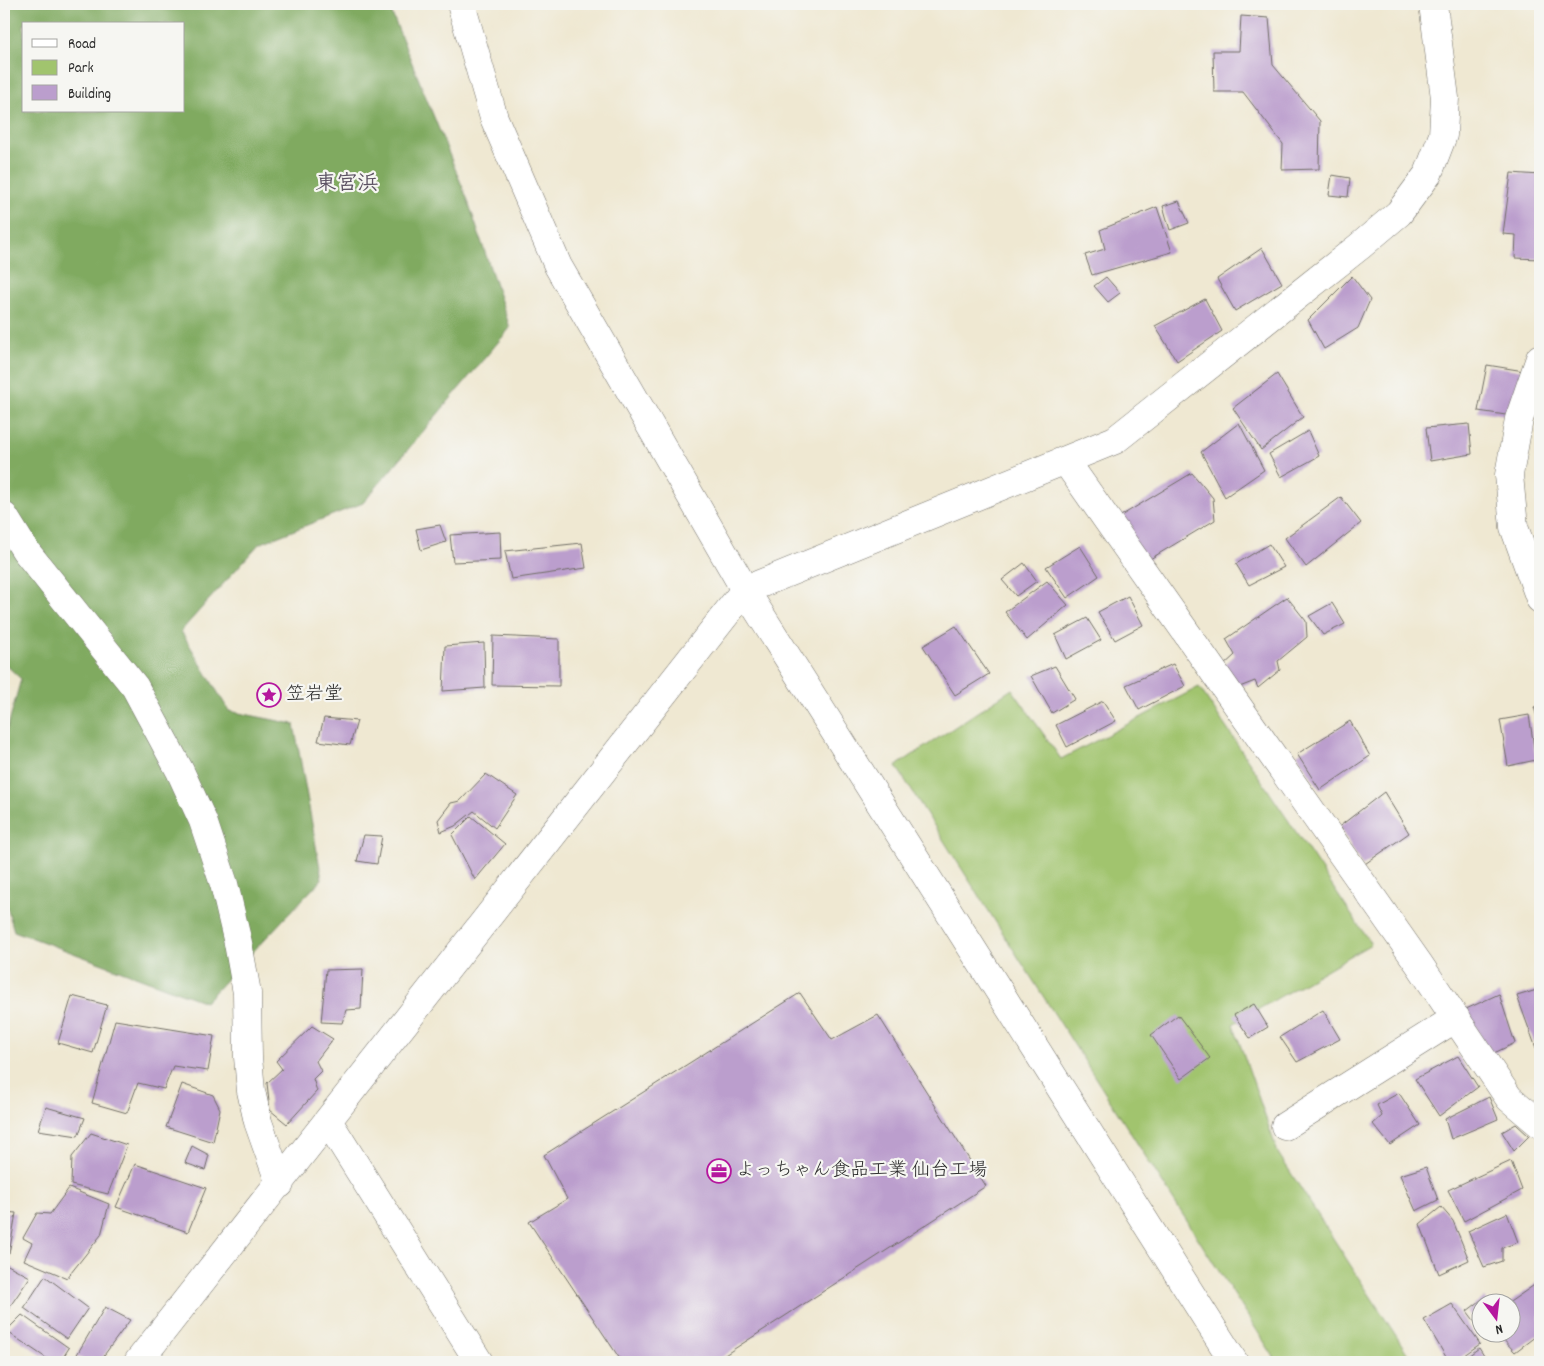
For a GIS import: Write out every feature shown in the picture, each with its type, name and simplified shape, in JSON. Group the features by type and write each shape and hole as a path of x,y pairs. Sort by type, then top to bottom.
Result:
{"street":[{"path":"461,4 494,118 558,266 745,590 1234,1362"},
{"path":"138,1362 280,1184 745,590 1115,440 1399,213 1428,174 1443,135 1444,98 1433,4"},
{"path":"1540,358 1519,418 1508,475 1514,527 1540,598"},
{"path":"1065,460 1456,1018 1509,1098 1540,1124"},
{"path":"4,516 25,550 135,687 180,771 203,821 224,884 238,943 247,993 248,1057 251,1091 258,1122 280,1184"},
{"path":"1285,1126 1456,1018"},
{"path":"328,1121 479,1362"}],"green space":[{"path":"4,4 388,4 467,198 510,328 363,503 259,544 181,631 229,711 294,724 322,879 205,1002 14,931 4,897 4,740 21,679 4,663"},
{"path":"1199,687 1371,944 1233,1024 1278,1153 1413,1362 1277,1362 896,766 1012,689 1061,759"}],"building":[{"path":"1241,16 1269,18 1273,65 1320,121 1319,169 1282,170 1283,144 1243,92 1214,92 1213,51 1239,51"},
{"path":"1511,173 1540,175 1540,259 1515,258 1516,235 1503,234"},
{"path":"1332,175 1350,178 1348,197 1329,195"},
{"path":"1179,201 1189,223 1170,230 1163,206"},
{"path":"1157,207 1172,252 1092,275 1085,255 1105,249 1100,230"},
{"path":"1262,248 1282,283 1235,311 1217,279"},
{"path":"1352,276 1370,300 1358,328 1324,349 1308,320"},
{"path":"1106,277 1120,293 1108,302 1094,286"},
{"path":"1205,299 1222,331 1177,361 1155,326"},
{"path":"1487,365 1524,371 1513,416 1478,411"},
{"path":"1277,374 1303,417 1261,450 1233,408"},
{"path":"1239,423 1264,470 1225,497 1201,452"},
{"path":"1469,424 1472,454 1430,461 1426,428"},
{"path":"1308,431 1319,456 1281,477 1269,454"},
{"path":"1192,473 1213,498 1215,520 1145,562 1119,517"},
{"path":"1341,497 1361,523 1306,567 1285,538"},
{"path":"440,525 446,542 421,550 416,529"},
{"path":"500,532 501,560 453,562 450,535"},
{"path":"582,543 586,568 511,579 505,551"},
{"path":"1269,544 1284,567 1249,585 1236,564"},
{"path":"1080,546 1099,576 1067,598 1046,567"},
{"path":"1024,563 1037,581 1016,596 1002,580"},
{"path":"1047,581 1068,605 1027,640 1005,612"},
{"path":"1128,596 1143,625 1115,640 1098,612"},
{"path":"1287,597 1306,621 1307,637 1278,661 1280,670 1258,688 1255,681 1237,688 1223,666 1235,655 1226,639"},
{"path":"1332,603 1345,624 1323,635 1309,616"},
{"path":"1087,618 1101,640 1066,659 1055,635"},
{"path":"956,626 989,674 955,695 923,646"},
{"path":"493,636 559,639 559,686 492,685"},
{"path":"484,643 485,688 443,691 445,646"},
{"path":"1173,664 1185,686 1139,710 1126,685"},
{"path":"1055,666 1075,699 1052,713 1031,676"},
{"path":"1103,701 1116,721 1067,747 1056,725"},
{"path":"1540,705 1540,727 1534,707"},
{"path":"1529,715 1536,760 1508,766 1500,720"},
{"path":"324,718 357,721 350,745 318,741"},
{"path":"1350,721 1370,756 1320,790 1297,754"},
{"path":"486,774 517,795 495,828 474,811 455,826 441,832 438,820 451,803 460,801"},
{"path":"1384,792 1409,833 1362,866 1340,826"},
{"path":"471,816 505,844 475,880 452,835"},
{"path":"364,835 382,836 377,864 357,861"},
{"path":"363,969 361,1009 346,1010 342,1023 321,1022 326,970"},
{"path":"1540,989 1540,1059 1517,996"},
{"path":"800,993 832,1040 878,1015 986,1186 714,1362 622,1362 529,1222 567,1199 544,1155"},
{"path":"1499,994 1515,1043 1490,1055 1466,1009"},
{"path":"72,996 107,1005 93,1053 58,1043"},
{"path":"1254,1004 1268,1027 1250,1038 1234,1015"},
{"path":"1323,1010 1340,1039 1297,1062 1280,1037"},
{"path":"1178,1015 1210,1058 1181,1079 1151,1035"},
{"path":"115,1020 214,1036 208,1071 173,1066 164,1089 138,1083 127,1113 92,1103"},
{"path":"312,1026 333,1039 316,1061 321,1071 313,1079 317,1091 287,1124 270,1110 267,1083 282,1069 276,1061"},
{"path":"1458,1056 1478,1087 1439,1116 1415,1079"},
{"path":"182,1084 213,1095 220,1109 213,1142 166,1127"},
{"path":"1399,1093 1420,1125 1390,1145 1373,1124 1382,1116 1377,1105"},
{"path":"1489,1097 1498,1119 1451,1139 1445,1119"},
{"path":"46,1107 85,1118 78,1136 38,1130"},
{"path":"1516,1124 1529,1136 1514,1151 1502,1132"},
{"path":"91,1133 127,1145 108,1194 71,1185 72,1157"},
{"path":"192,1146 209,1155 205,1170 185,1163"},
{"path":"1511,1161 1522,1190 1464,1221 1448,1190"},
{"path":"135,1164 206,1188 188,1232 116,1207"},
{"path":"1426,1167 1438,1200 1416,1211 1400,1175"},
{"path":"69,1188 109,1204 101,1235 67,1278 24,1260 32,1243 23,1238 37,1213 50,1214"},
{"path":"1441,1207 1453,1221 1469,1260 1439,1274 1420,1224"},
{"path":"4,1212 16,1213 9,1254 4,1253"},
{"path":"1507,1213 1518,1242 1502,1248 1502,1261 1484,1267 1468,1231"},
{"path":"4,1263 30,1277 4,1315"},
{"path":"45,1276 88,1308 67,1339 24,1308"},
{"path":"1540,1281 1540,1333 1515,1352 1507,1344 1522,1344 1521,1294"},
{"path":"1452,1304 1472,1333 1472,1344 1480,1344 1454,1362 1449,1362 1424,1320"},
{"path":"105,1307 130,1320 99,1362 88,1362 76,1356"},
{"path":"1472,1307 1472,1318 1467,1311"},
{"path":"22,1315 69,1348 60,1362 52,1362 6,1331"},
{"path":"1479,1348 1486,1359 1482,1362 1461,1361"}],"place":[{"name":"笠岩堂","path":"269,695"},
{"name":"よっちゃん食品工業 仙台工場","path":"719,1171"}],"district":[{"name":"東宮浜","path":"347,185"}]}
